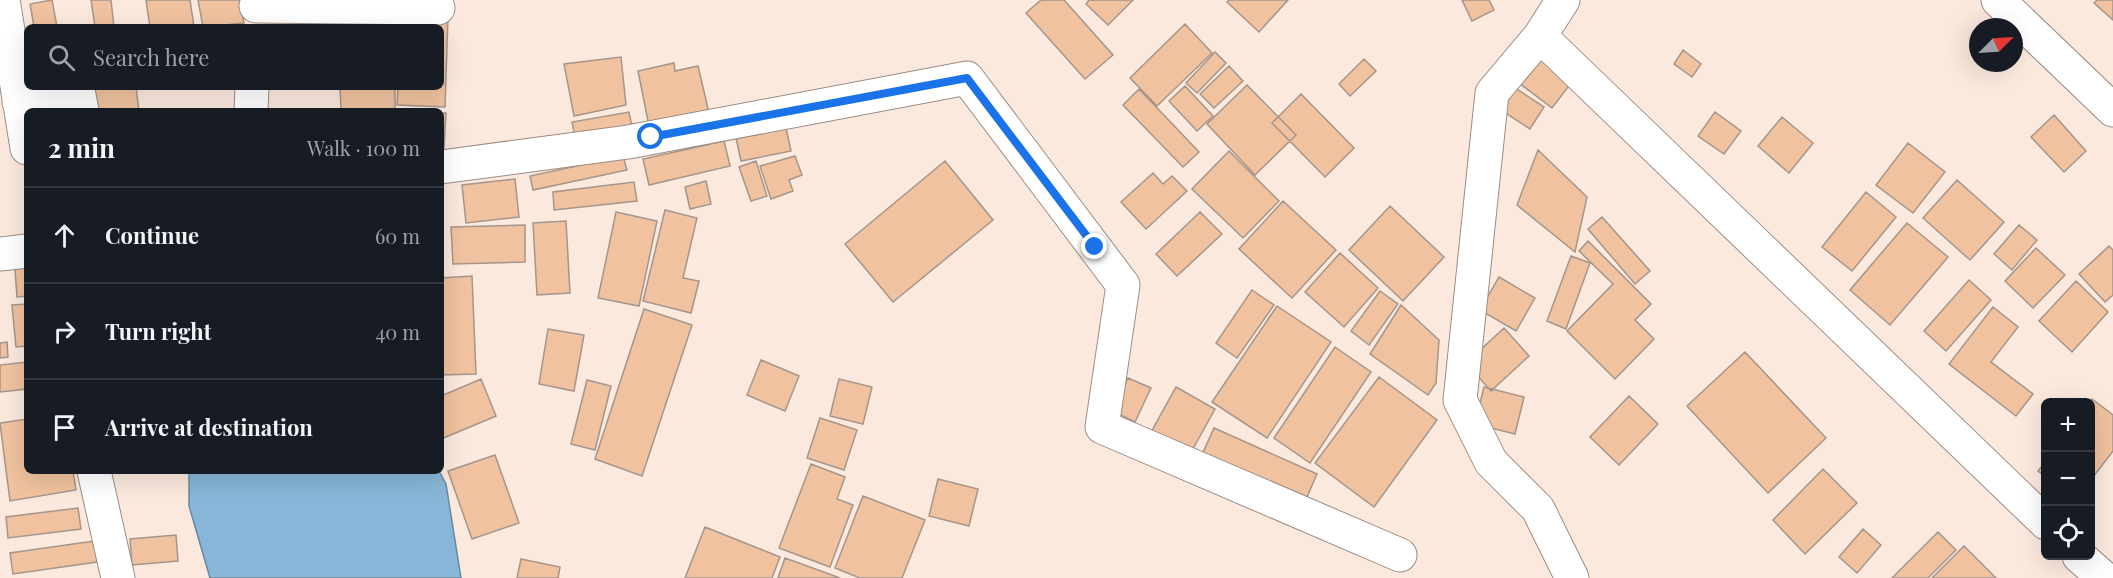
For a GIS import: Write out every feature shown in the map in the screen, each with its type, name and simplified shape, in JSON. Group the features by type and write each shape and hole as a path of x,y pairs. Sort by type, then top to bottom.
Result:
{"street":[{"path":"1563,0 1540,36 1492,93 1460,400 1491,462 1538,509 1572,578"},
{"path":"1998,0 2113,110"},
{"path":"2,2 24,131"},
{"path":"255,11 438,8"},
{"path":"1540,36 2041,518"},
{"path":"444,167 628,141 967,78 1123,285 1102,427 1400,555"},
{"path":"251,108 252,90"},
{"path":"19,102 79,95 81,108"},
{"path":"0,254 24,250"},
{"path":"95,474 118,578"},
{"path":"2084,560 2104,578"}],"water":[{"path":"189,474 441,474 446,484 461,578 210,578 189,506"}],"building":[{"path":"52,0 56,24 33,24 30,4"},
{"path":"91,0 111,0 114,24 95,24"},
{"path":"146,0 190,0 194,24 150,24"},
{"path":"198,0 240,0 244,23 202,24"},
{"path":"1041,0 1064,0 1113,55 1085,79 1026,13"},
{"path":"1089,0 1133,0 1108,25 1086,4"},
{"path":"1229,0 1288,0 1259,32 1227,2"},
{"path":"1462,0 1489,0 1494,10 1472,21"},
{"path":"2097,0 2113,0 2113,20 2094,3"},
{"path":"316,12 352,12 351,24 315,24"},
{"path":"400,15 448,16 445,107 397,105 398,90 444,90 444,24 400,24"},
{"path":"1185,24 1212,53 1157,106 1130,78"},
{"path":"1683,50 1701,64 1692,77 1674,64"},
{"path":"1215,52 1226,63 1197,93 1186,83"},
{"path":"1542,53 1575,78 1552,108 1519,83"},
{"path":"621,57 626,105 574,116 564,64"},
{"path":"1364,59 1376,71 1350,96 1339,84"},
{"path":"674,63 675,71 698,66 709,113 649,126 638,71"},
{"path":"1229,66 1243,81 1214,108 1200,94"},
{"path":"1247,85 1296,135 1255,175 1207,124"},
{"path":"1185,86 1213,116 1197,131 1169,101"},
{"path":"1512,86 1544,107 1530,129 1498,108"},
{"path":"1139,89 1199,152 1183,167 1123,105"},
{"path":"54,90 136,90 139,108 56,108"},
{"path":"340,90 395,90 395,108 341,108"},
{"path":"1301,94 1354,148 1325,177 1272,123"},
{"path":"629,112 633,132 576,142 572,122"},
{"path":"1715,112 1741,131 1724,154 1698,136"},
{"path":"444,113 446,113 444,148"},
{"path":"2054,115 2086,151 2064,172 2031,137"},
{"path":"1782,117 1813,143 1789,173 1758,146"},
{"path":"785,123 791,151 741,161 735,133"},
{"path":"724,141 730,166 649,185 643,159"},
{"path":"1908,143 1945,172 1913,213 1876,185"},
{"path":"1538,150 1587,197 1575,252 1517,205"},
{"path":"1229,151 1279,201 1243,238 1192,189"},
{"path":"623,156 627,170 533,190 530,176"},
{"path":"795,156 802,175 789,180 793,191 771,199 760,166"},
{"path":"756,161 767,196 751,201 739,167"},
{"path":"945,161 993,220 893,302 845,244"},
{"path":"1153,173 1163,184 1172,176 1187,191 1146,229 1121,202"},
{"path":"515,179 519,217 466,223 462,185"},
{"path":"1957,180 2004,222 1970,260 1923,218"},
{"path":"706,181 711,204 690,209 685,187"},
{"path":"634,182 637,201 554,210 553,192"},
{"path":"1866,192 1896,217 1852,271 1822,247"},
{"path":"1283,201 1336,250 1292,298 1239,249"},
{"path":"1390,206 1444,257 1403,301 1349,250"},
{"path":"665,210 697,218 683,278 699,281 691,313 643,301"},
{"path":"616,212 657,221 639,306 598,298"},
{"path":"1200,212 1222,234 1177,276 1156,254"},
{"path":"1602,217 1650,271 1635,284 1588,229"},
{"path":"566,221 570,293 537,295 533,223"},
{"path":"1907,223 1948,257 1890,325 1850,290"},
{"path":"525,225 525,262 453,264 451,227"},
{"path":"2019,225 2037,240 2012,270 1994,254"},
{"path":"1588,241 1651,304 1635,320 1654,339 1615,379 1567,331 1613,284 1579,251"},
{"path":"2109,246 2113,250 2113,295 2105,302 2079,274"},
{"path":"2036,248 2065,275 2033,308 2005,281"},
{"path":"1340,253 1378,288 1344,327 1305,292"},
{"path":"24,254 24,296 17,297 14,255"},
{"path":"1571,256 1590,263 1566,329 1547,321"},
{"path":"472,276 476,374 444,375 444,278"},
{"path":"1499,277 1535,298 1516,331 1480,310"},
{"path":"1969,280 1991,300 1946,351 1924,331"},
{"path":"2076,281 2108,312 2072,352 2039,321"},
{"path":"1252,290 1274,305 1237,358 1216,343"},
{"path":"1380,291 1398,304 1369,345 1351,331"},
{"path":"24,304 24,346 16,347 12,305"},
{"path":"1401,305 1439,340 1436,383 1428,395 1370,354"},
{"path":"1277,306 1331,342 1267,438 1212,402"},
{"path":"1993,307 2018,327 1991,362 2033,394 2016,416 1949,364"},
{"path":"644,309 692,325 642,476 595,459"},
{"path":"1504,328 1529,356 1491,391 1466,363"},
{"path":"548,329 584,335 574,391 539,384"},
{"path":"7,342 8,357 0,358 0,343"},
{"path":"1335,347 1371,372 1310,463 1274,438"},
{"path":"1745,352 1826,438 1768,493 1687,406"},
{"path":"761,360 799,376 785,411 747,395"},
{"path":"24,362 24,389 0,392 0,365"},
{"path":"1379,377 1437,420 1374,507 1315,463"},
{"path":"1128,378 1151,388 1135,422 1112,411"},
{"path":"481,379 496,416 444,438 444,395"},
{"path":"839,379 872,387 863,424 830,416"},
{"path":"587,380 611,386 595,450 571,444"},
{"path":"1176,387 1215,409 1189,456 1150,434"},
{"path":"1484,387 1524,397 1515,434 1475,424"},
{"path":"1629,396 1658,424 1619,465 1590,437"},
{"path":"2095,401 2113,415 2113,451 2095,474"},
{"path":"820,418 857,430 844,470 807,458"},
{"path":"24,419 24,474 73,474 76,490 10,501 0,423"},
{"path":"1214,428 1317,474 1304,504 1201,457"},
{"path":"495,455 519,523 472,539 448,471"},
{"path":"811,464 845,477 837,499 853,505 830,567 779,548"},
{"path":"1823,469 1857,503 1805,554 1773,520"},
{"path":"938,479 978,489 969,526 929,516"},
{"path":"863,496 925,520 902,578 860,578 835,568"},
{"path":"78,508 81,529 8,538 6,517"},
{"path":"705,527 780,557 772,578 685,578"},
{"path":"1863,529 1881,545 1857,573 1839,557"},
{"path":"1938,532 1956,550 1928,578 1892,578"},
{"path":"176,535 178,561 132,565 130,539"},
{"path":"101,540 104,561 13,574 10,553"},
{"path":"1964,546 1996,578 1932,578"},
{"path":"785,558 840,578 778,578"},
{"path":"521,559 560,567 558,578 517,578"}],"route":[{"path":"651,137 967,78 1095,247"}]}
